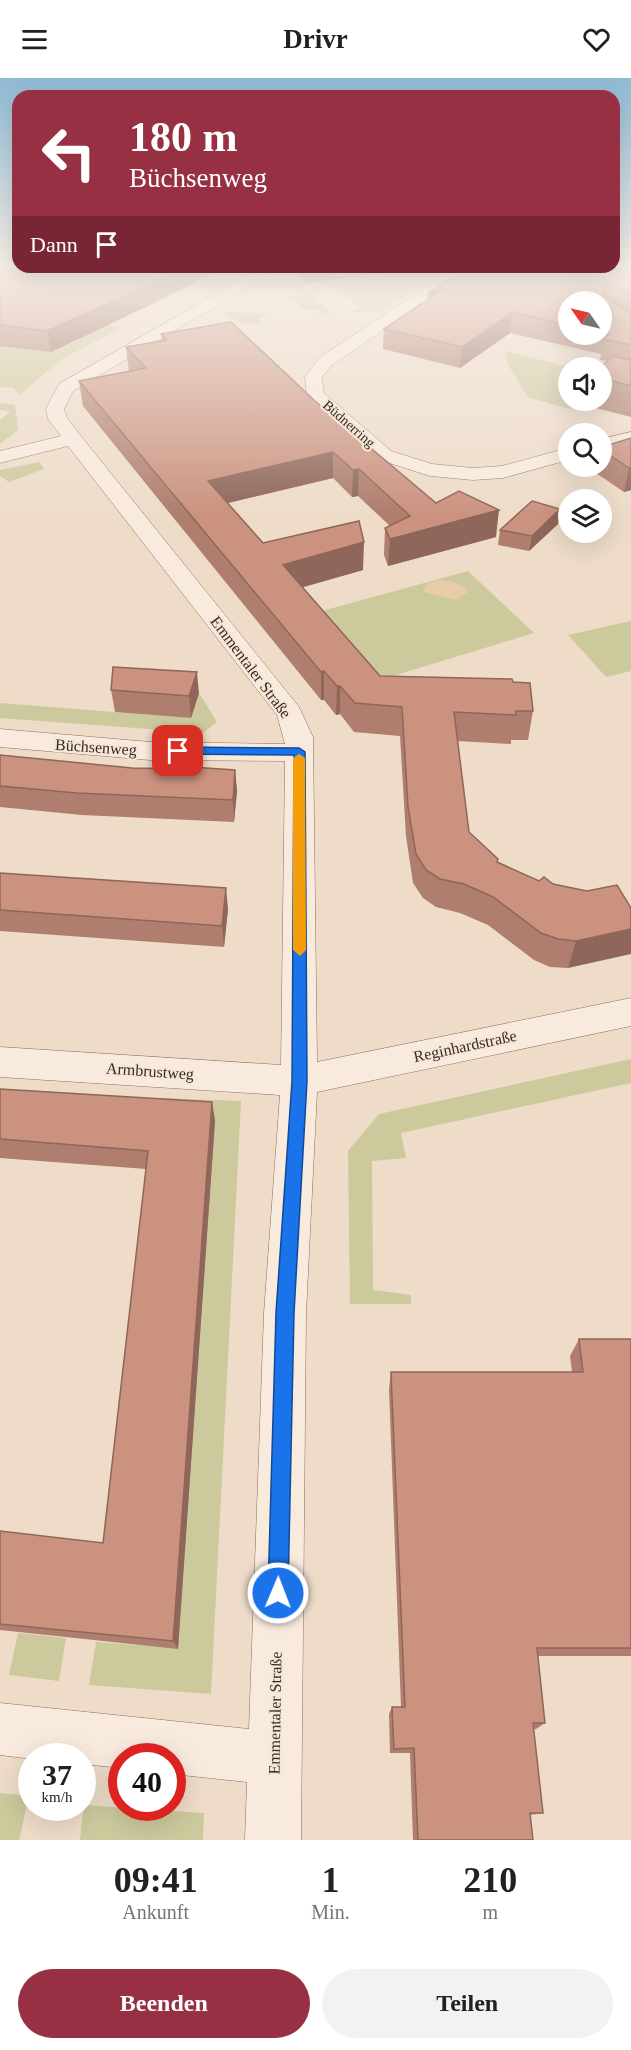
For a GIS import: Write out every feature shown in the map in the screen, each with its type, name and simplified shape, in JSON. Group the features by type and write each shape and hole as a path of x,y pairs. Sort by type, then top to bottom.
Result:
{"street":[{"name":"Emmentaler Straße","path":"130,350 65,388 55,409 58,418 290,713 299,737 299,1081 285,1313 273,1840"},
{"name":"Büdnerring","path":"342,350 316,370 311,380 311,387 316,396 384,455 430,470 473,474 503,472 558,457"},
{"path":"612,443 631,438"},
{"path":"0,457 73,439"},
{"name":"Büchsenweg","path":"0,738 116,750 299,752"},
{"name":"Reginhardstraße","path":"299,1081 631,1012"},
{"name":"Armbrustweg","path":"0,1062 299,1081"},
{"path":"0,1730 274,1758"}],"shaded area":[{"path":"0,350 79,350 62,359 19,395 13,388 0,387"},
{"path":"506,351 558,364 558,406 528,397 508,365"},
{"path":"0,403 15,405 18,430 0,444 0,420 10,412 0,410"},
{"path":"39,462 44,469 9,482 0,476 0,470"},
{"path":"468,571 534,633 383,679 322,611"},
{"path":"631,621 631,671 606,677 568,635"},
{"path":"199,693 217,722 203,733 0,718 0,703 191,718"},
{"path":"631,1059 631,1083 401,1133 406,1158 372,1161 373,1290 411,1295 411,1304 350,1304 348,1151 379,1114"},
{"path":"163,1098 241,1101 211,1694 89,1685 96,1642 178,1648 215,1122 160,1118"},
{"path":"18,1633 66,1638 59,1681 9,1675"},
{"path":"0,1793 18,1795 18,1821 23,1821 19,1840 0,1840"},
{"path":"96,1806 108,1807 108,1821 186,1821 186,1812 204,1813 203,1840 80,1840 82,1821 96,1821"}],"sand":[{"path":"436,580 451,581 466,588 467,593 455,600 423,592 426,585"}],"building":[{"path":"129,350 261,350 315,401 436,503 459,491 499,510 390,539 385,528 410,516 359,469 353,470 333,452 208,481 263,543 359,521 364,542 283,565 380,676 512,679 513,682 530,683 533,711 516,711 516,715 454,712 469,832 498,859 497,862 539,881 544,877 553,884 587,891 617,885 631,908 631,929 576,941 558,939 541,933 493,897 464,884 440,879 426,870 416,854 408,807 402,707 355,703 324,671 321,672 79,381 146,368"},
{"path":"612,357 631,360 631,386 612,381"},
{"path":"631,438 631,467 629,468 612,457 612,444"},
{"path":"532,501 558,508 532,536 500,530"},
{"path":"113,667 197,672 189,696 111,690"},
{"path":"0,755 132,768 192,769 192,767 235,770 233,800 77,793 0,786"},
{"path":"0,873 226,888 222,926 0,910"},
{"path":"0,1089 212,1102 173,1641 0,1624 0,1531 103,1543 148,1151 0,1139"},
{"path":"579,1339 631,1339 631,1648 537,1648 545,1723 533,1723 543,1813 530,1813 533,1840 418,1840 414,1748 394,1749 392,1707 405,1707 391,1372 583,1372"}],"slow traffic":[{"path":"299,758 300,950"}],"route":[{"path":"178,751 299,752 299,1081 285,1313 278,1593"}]}
